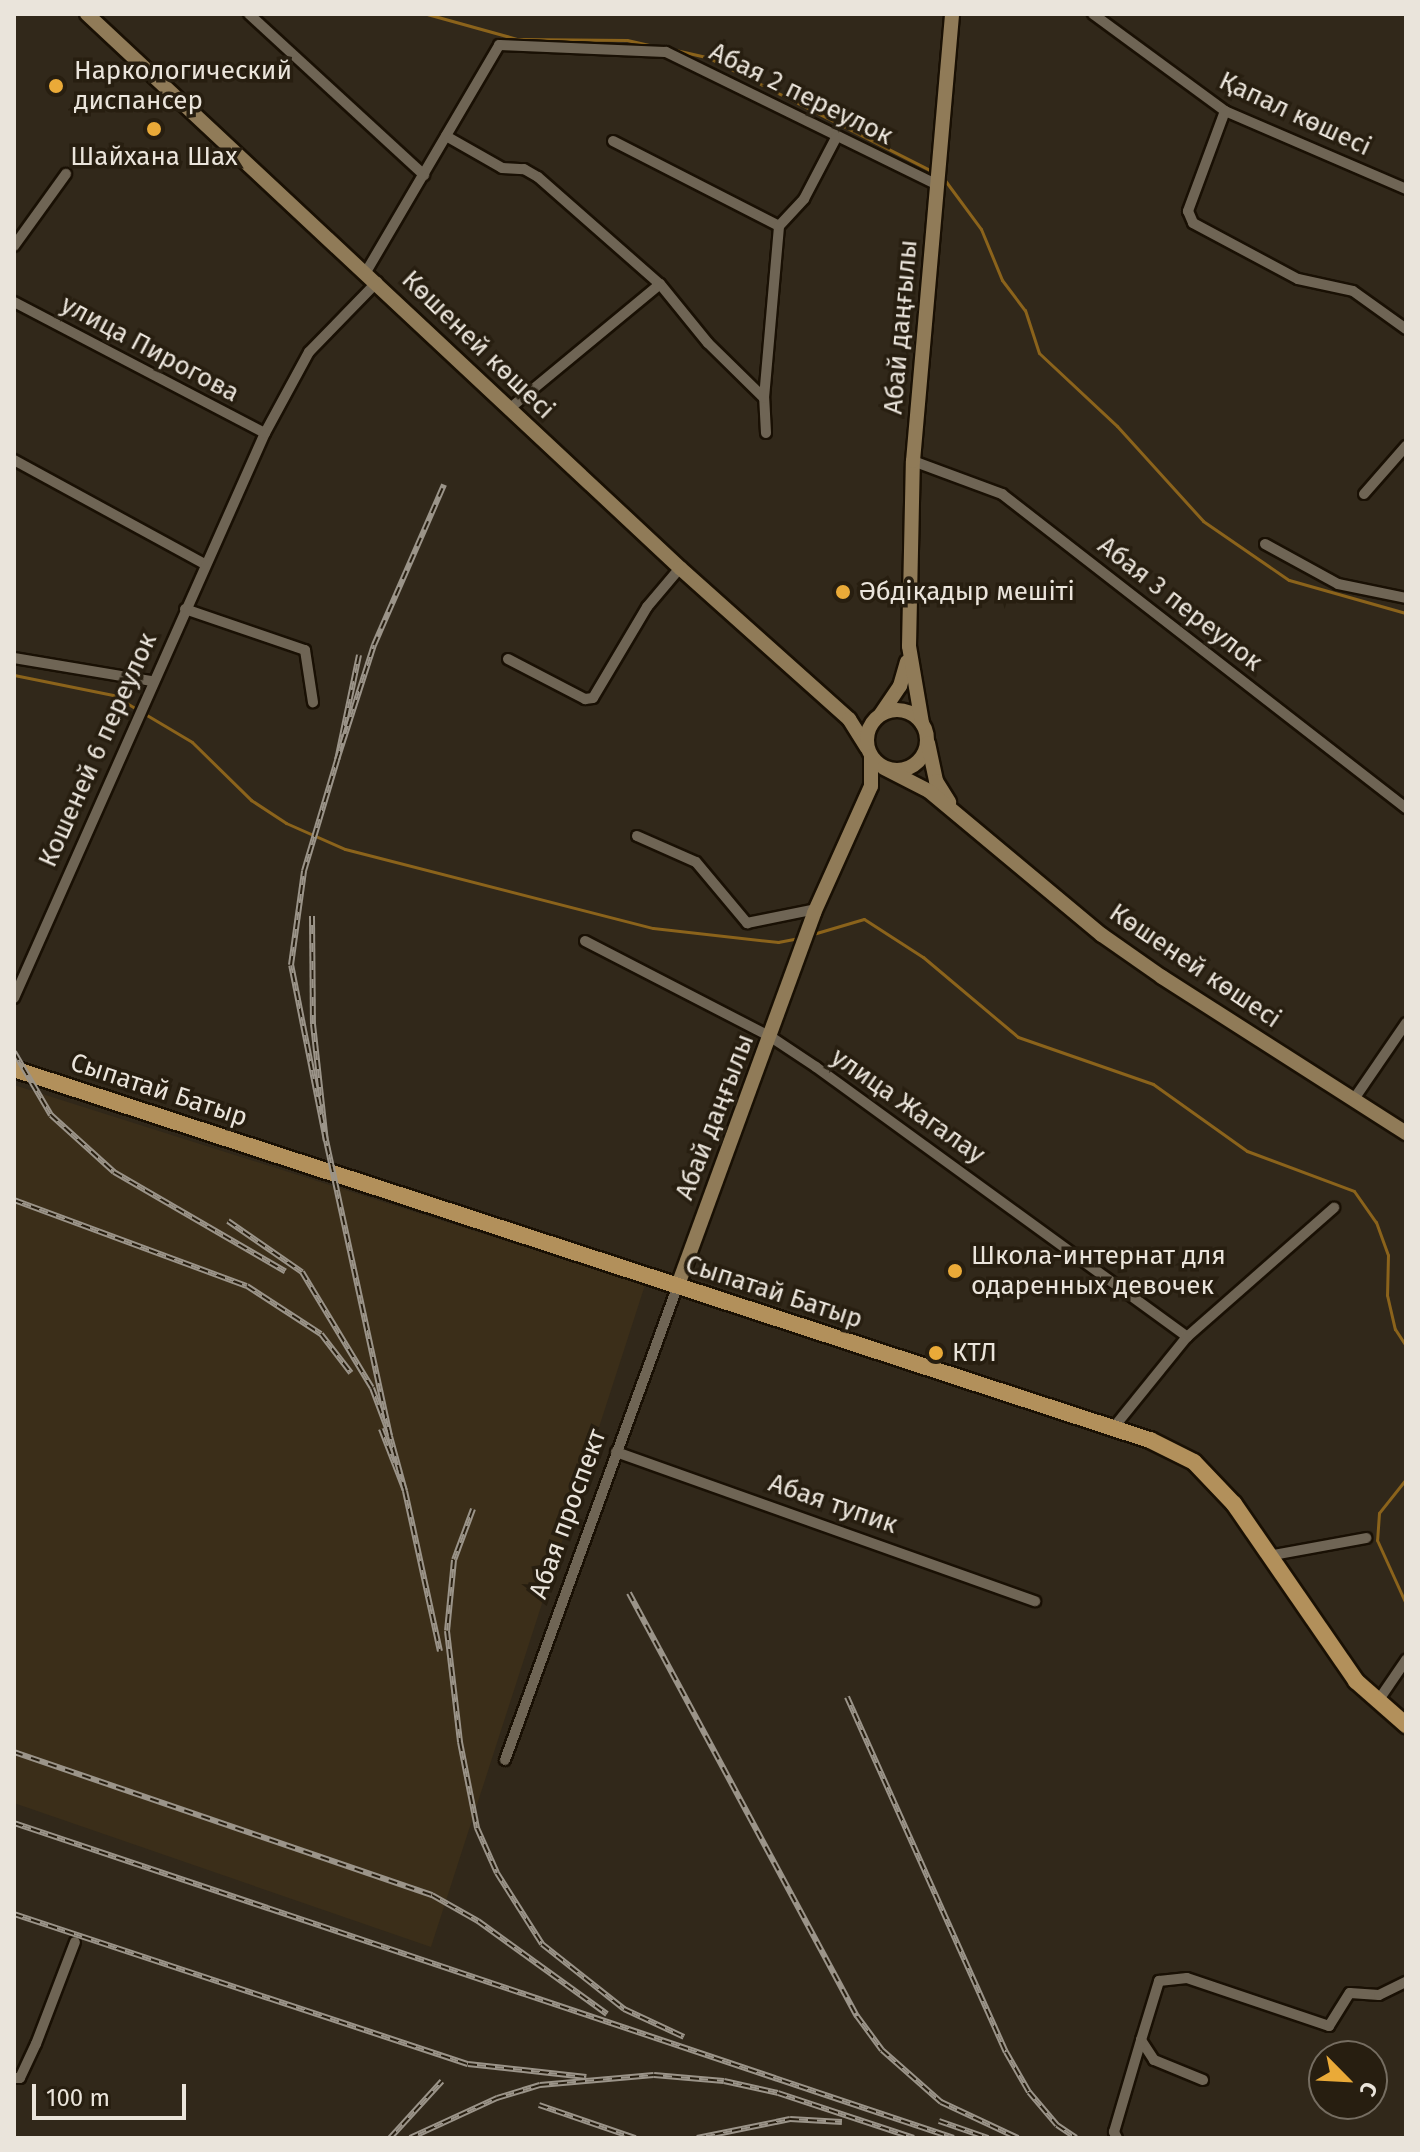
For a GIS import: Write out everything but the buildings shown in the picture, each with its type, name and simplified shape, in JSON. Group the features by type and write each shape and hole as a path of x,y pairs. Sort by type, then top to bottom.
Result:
{"main road":[{"name":"Көшеней көшесі","path":"87,14 680,568 837,709 869,752"},
{"name":"Абай даңғылы","path":"909,646 913,461 952,14"},
{"path":"815,911 860,814 874,773 868,731 900,686 909,646"},
{"path":"909,646 936,781 968,822"},
{"path":"837,709 855,717 908,711 922,723"},
{"path":"860,814 879,789 919,761 927,741"},
{"path":"869,752 884,768 904,772 968,822"},
{"name":"Көшеней көшесі","path":"968,822 1102,935 1406,1133"},
{"name":"Абай даңғылы","path":"678,1285 815,911"},
{"name":"Сыпатай Батыр","path":"14,1069 1114,1427 1194,1462 1234,1504 1356,1681 1406,1725"}],"street":[{"path":"249,14 424,175"},
{"name":"Қапал көшесі","path":"1093,14 1225,111 1406,189"},
{"name":"Кошеней 6 переулок","path":"14,998 152,681 265,433 309,352 371,277 424,175 499,45"},
{"name":"Абая 2 переулок","path":"499,45 666,52 937,185"},
{"path":"1225,111 1188,211 1193,223 1298,279 1353,291 1406,329"},
{"path":"446,136 502,168 524,169 538,177 660,284 708,343 764,398"},
{"path":"766,433 764,398 779,226 804,199 837,136"},
{"path":"613,141 779,226"},
{"path":"14,246 66,174"},
{"path":"509,409 660,284"},
{"name":"улица Пирогова","path":"14,302 265,433"},
{"path":"1364,494 1406,446"},
{"path":"14,460 205,564"},
{"name":"Абая 3 переулок","path":"913,461 1002,494 1406,808"},
{"path":"1265,544 1338,584 1406,598"},
{"path":"508,659 585,699 593,698 647,607 680,568"},
{"name":"Кошеней 6 переулок","path":"185,609 305,650 313,702"},
{"path":"14,658 152,681"},
{"path":"637,836 696,862 747,923 815,911"},
{"name":"улица Жагалау","path":"585,941 771,1037 1187,1337"},
{"path":"1354,1099 1406,1023"},
{"path":"1114,1427 1187,1337 1334,1208"},
{"name":"Абая проспект","path":"505,1760 678,1285"},
{"name":"Абая тупик","path":"616,1452 1035,1601"},
{"path":"1268,1556 1366,1538"},
{"path":"1378,1701 1406,1660"},
{"path":"14,2078 20,2078 36,2044 75,1942"},
{"path":"1117,2138 1114,2132 1159,1981 1187,1978 1329,2026 1350,1993 1379,1995 1406,1982"},
{"path":"1141,2040 1154,2060 1203,2080"}],"shaded area":[{"path":"14,1085 645,1285 431,1947 14,1803"}],"waterway":[{"path":"427,14 517,39 627,40 663,48"},
{"path":"671,49 707,57 934,172"},
{"path":"944,179 981,229 1002,280 1025,310 1039,353 1117,426 1203,521 1289,580 1406,613"},
{"path":"14,675 113,695 192,742 251,800 286,823 345,849 653,928 778,942 798,938"},
{"path":"813,934 864,919 923,957 1018,1037 1153,1084 1247,1151 1354,1191 1376,1222 1388,1255 1387,1295 1395,1329 1406,1346"},
{"path":"1406,1479 1379,1513 1377,1540 1406,1604"}],"railway":[{"path":"359,655 337,760 374,645 444,485"},
{"path":"312,916 313,1024 326,1141 291,965 304,871 337,760"},
{"path":"14,1052 51,1115 114,1172 285,1271"},
{"path":"228,1221 302,1272 372,1388 390,1436 326,1141"},
{"path":"14,1200 247,1286 321,1334 351,1373"},
{"path":"381,1429 405,1491 390,1436"},
{"path":"405,1491 440,1651"},
{"path":"473,1509 454,1560 447,1631 460,1742 477,1828 497,1873 542,1944 624,2009 684,2037"},
{"path":"629,1593 857,2016 882,2050 941,2102 1018,2138"},
{"path":"847,1697 1006,2052 1029,2092 1057,2125 1076,2138"},
{"path":"14,1752 432,1895 478,1921 607,2014"},
{"path":"14,1823 954,2138"},
{"path":"14,1914 468,2064 586,2077"},
{"path":"410,2138 497,2098 540,2085 654,2075 724,2081 778,2093 914,2138"},
{"path":"390,2138 442,2081"},
{"path":"539,2105 635,2138"},
{"path":"697,2138 790,2119 842,2122"},
{"path":"939,2121 988,2138"}],"place":[{"name":"Наркологический диспансер","path":"56,86"},
{"name":"Шайхана Шах","path":"154,129"},
{"name":"Әбдіқадыр мешіті","path":"843,592"},
{"name":"Школа-интернат для одаренных девочек","path":"955,1271"},
{"name":"КТЛ","path":"936,1353"}]}
